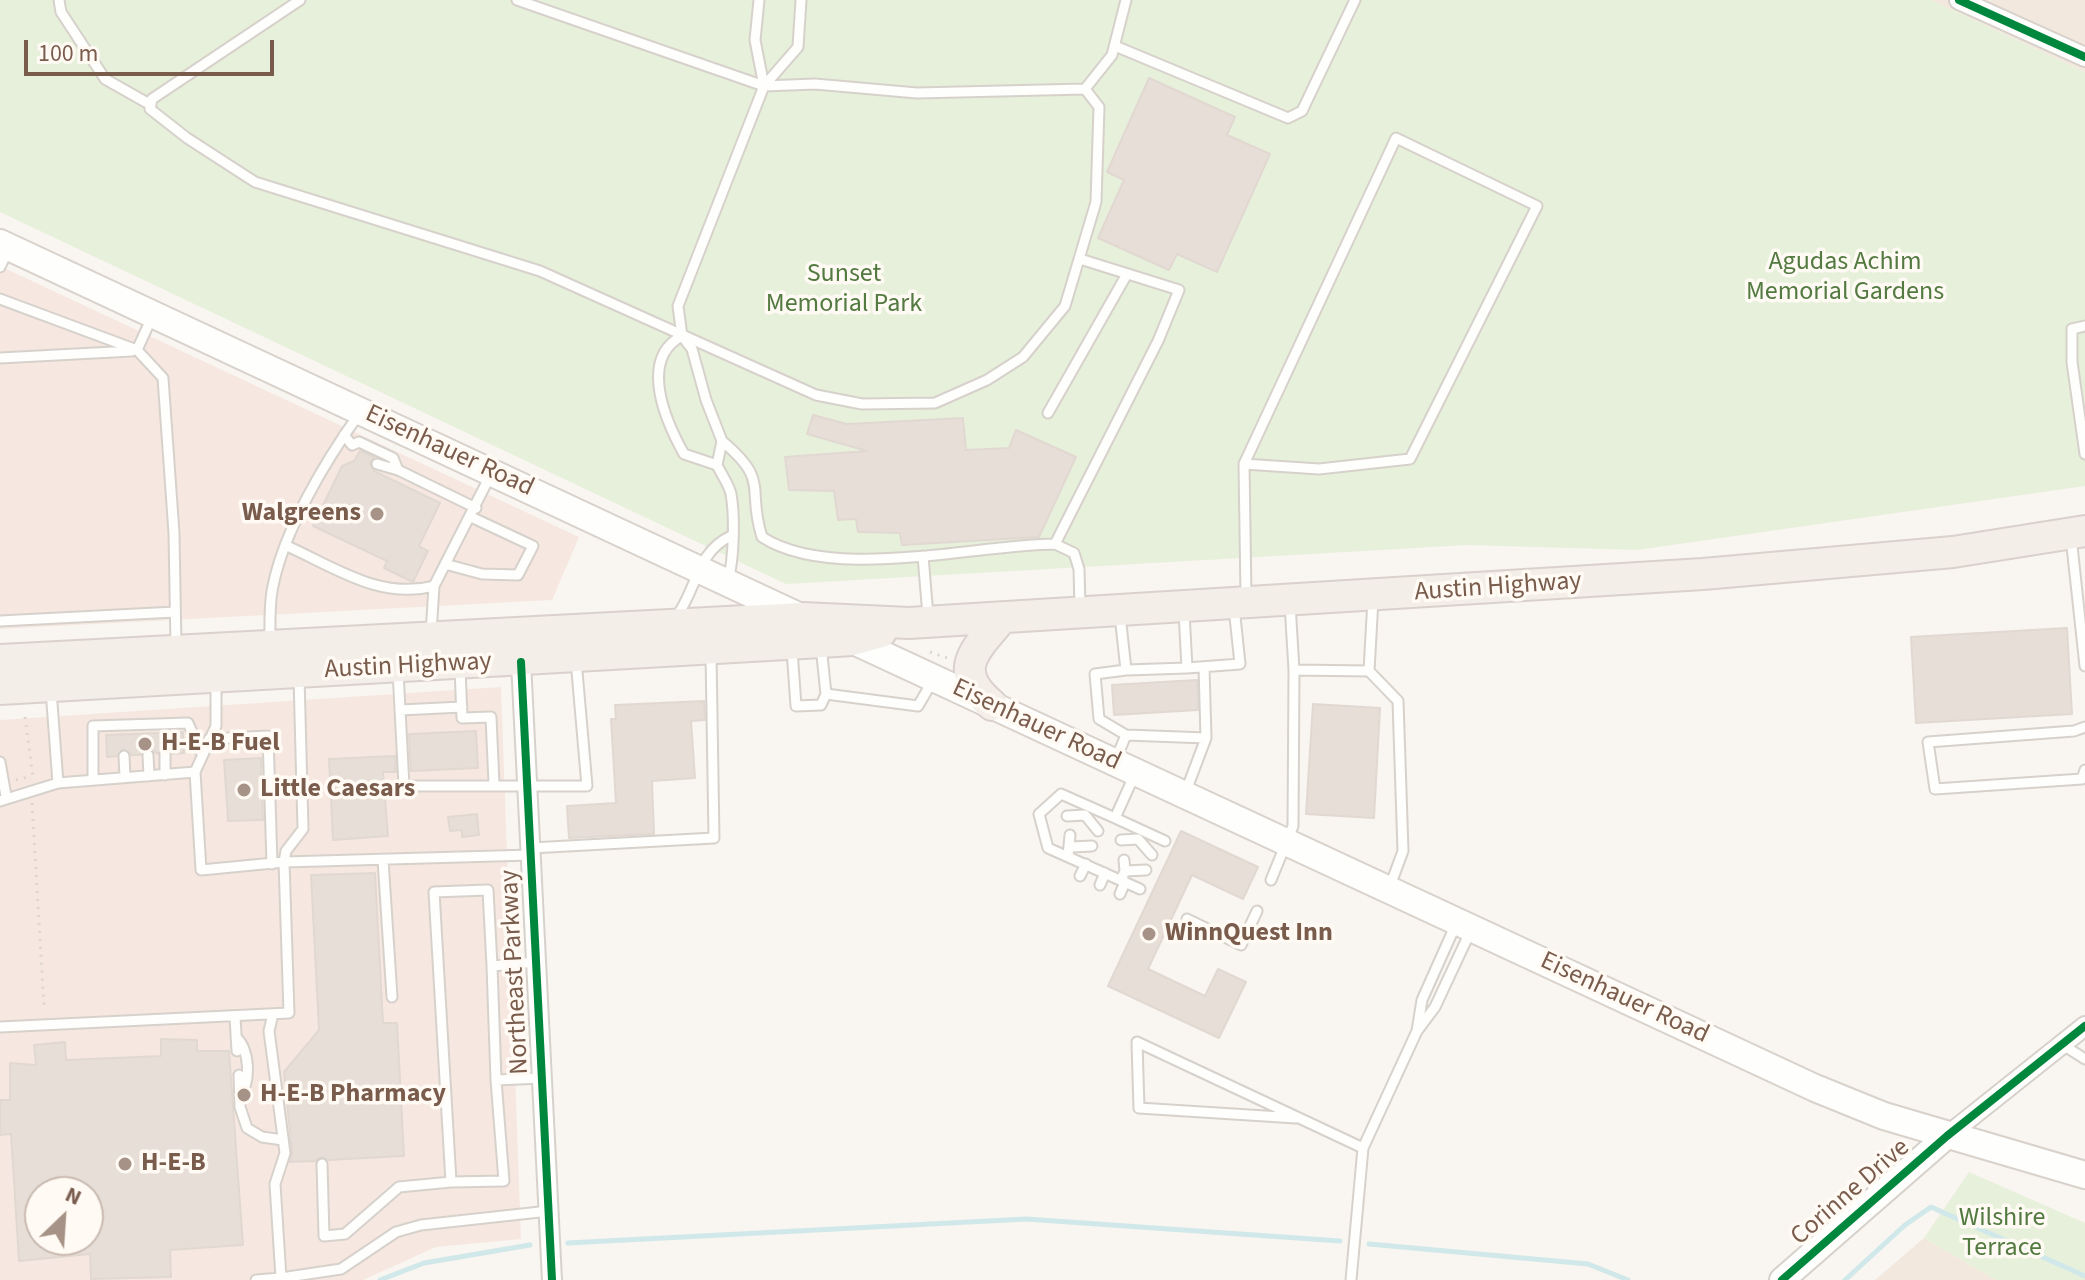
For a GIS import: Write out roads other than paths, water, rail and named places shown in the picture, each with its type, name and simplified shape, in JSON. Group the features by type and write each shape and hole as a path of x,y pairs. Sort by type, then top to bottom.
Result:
{"main road":[{"name":"Eisenhauer Road","path":"3,252 153,314 728,582 801,631"},
{"name":"Austin Highway","path":"0,660 50,672 216,678 521,662 711,649 801,631 852,640 1002,618 1703,574 1953,552 2078,533"},
{"path":"992,705 979,694 968,670 972,654 1002,618"},
{"name":"Austin Highway","path":"0,689 50,672 176,650 670,625 801,631 921,631"},
{"name":"Eisenhauer Road","path":"852,640 1815,1088 1947,1136 2085,1175"}],"street":[{"path":"1959,0 2085,57"},
{"name":"Northeast Parkway","path":"521,662 552,1280"},
{"path":"1947,1136 2085,1026"},
{"name":"Corinne Drive","path":"1782,1280 1947,1136"}],"lane":[{"path":"59,0 61,12 105,79 151,105"},
{"path":"300,0 152,99 150,109 187,138 255,182 540,271 816,395 862,404 935,403 987,380 1023,357 1065,306 1096,202 1100,159 1099,107 1085,89"},
{"path":"517,0 764,86 815,84 917,93 1085,89"},
{"path":"759,0 755,40 764,86"},
{"path":"801,0 798,47 764,86 707,239 680,296 682,336 692,349 706,400 722,441 750,466 762,537 777,547 798,553 842,557 923,556 1055,544 1074,553 1079,569 1082,614"},
{"path":"1085,89 1112,55 1126,0"},
{"path":"1115,46 1288,118 1302,111 1355,0"},
{"path":"1206,738 1126,735 1099,719 1095,674 1240,664 1244,464 1396,138 1537,206 1410,459 1319,469 1244,464"},
{"path":"1055,544 1158,341 1179,290 1080,259"},
{"path":"1048,413 1127,274"},
{"path":"0,299 137,350 163,378 176,650"},
{"path":"137,350 153,314"},
{"path":"2085,326 2072,329 2072,362 2085,454"},
{"path":"682,336 670,342 661,356 660,384 668,424 684,454 717,465"},
{"path":"0,358 137,350"},
{"path":"270,646 273,585 287,546 328,457 360,411"},
{"path":"344,435 357,455"},
{"path":"722,441 717,465 731,492 731,536 735,547 728,582"},
{"path":"352,445 359,442 393,458 398,470"},
{"path":"377,464 398,470 533,546 518,575 482,574 445,564"},
{"path":"430,637 434,586 491,472"},
{"path":"2078,533 2085,666"},
{"path":"670,625 689,599 699,569 713,547 731,536"},
{"path":"287,546 385,590 413,592 434,586"},
{"path":"921,631 923,556"},
{"path":"1369,671 1373,596"},
{"path":"1271,880 1293,826 1294,670 1289,601"},
{"path":"1184,608 1187,668"},
{"path":"0,621 175,612"},
{"path":"1120,612 1126,670"},
{"path":"801,631 826,694 821,705 796,706 801,631"},
{"path":"216,678 216,726 201,752 195,772 201,870 284,862 530,852 714,838 711,649"},
{"path":"398,668 404,786 587,786 576,658"},
{"path":"460,665 462,718 491,717 494,784"},
{"path":"1185,795 1206,738 1204,667"},
{"path":"1294,670 1369,671 1398,701 1403,851 1389,890"},
{"path":"50,672 58,783"},
{"path":"0,1027 289,1013 284,862 286,851 303,829 299,673"},
{"path":"826,694 918,706 934,679"},
{"path":"400,710 462,707"},
{"path":"93,780 93,726 124,730 188,723 201,752"},
{"path":"2085,727 2074,731 1928,742 1935,789 2082,779 2085,770"},
{"path":"1115,818 1125,767 1126,735"},
{"path":"209,739 268,736 272,864"},
{"path":"165,754 165,775"},
{"path":"148,755 149,776"},
{"path":"124,756 125,777"},
{"path":"0,762 3,799 58,783 195,772"},
{"path":"1092,846 1070,851 1048,848 1039,814 1061,794 1098,831"},
{"path":"1080,814 1115,818 1141,850"},
{"path":"1080,814 1088,826"},
{"path":"1065,833 1070,851 1086,864 1124,878 1140,889"},
{"path":"1133,839 1165,841"},
{"path":"1133,839 1152,855"},
{"path":"1070,851 1081,841"},
{"path":"1119,858 1124,878"},
{"path":"383,860 392,997"},
{"path":"1080,876 1086,864"},
{"path":"1120,894 1124,878 1135,865"},
{"path":"1124,878 1146,870"},
{"path":"1100,885 1105,873"},
{"path":"322,1164 324,1236 345,1234 399,1187 504,1181 496,1080 488,890 434,892 451,1182"},
{"path":"1187,919 1241,945 1257,911"},
{"path":"1417,1031 1422,1000 1465,924"},
{"path":"1351,1280 1363,1148 1417,1031 1435,1007 1465,924"},
{"path":"492,966 536,962"},
{"path":"273,1014 269,1031 285,1153 275,1184 281,1278"},
{"path":"235,1017 237,1051"},
{"path":"236,1037 244,1046 246,1065 247,1085 240,1096"},
{"path":"1296,1118 1139,1108 1137,1042 1363,1148"},
{"path":"2063,1045 2085,1059"},
{"path":"239,1075 243,1119 252,1134 283,1140"},
{"path":"496,1080 542,1078"},
{"path":"256,1280 341,1269 396,1232 421,1225 549,1211"}],"waterway":[{"path":"1845,1280 1905,1225 1931,1207 2085,1276"},
{"path":"568,1243 1026,1219 1340,1241"},
{"path":"1369,1244 1588,1264 1628,1280"},
{"path":"380,1280 424,1263 530,1245"}],"place":[{"name":"Walgreens","path":"377,514"},
{"name":"H-E-B Fuel","path":"145,744"},
{"name":"Little Caesars","path":"244,790"},
{"name":"WinnQuest Inn","path":"1149,934"},
{"name":"H-E-B Pharmacy","path":"244,1095"},
{"name":"H-E-B","path":"125,1164"}],"park label":[{"name":"Agudas Achim Memorial Gardens","path":"1845,278"},
{"name":"Sunset Memorial Park","path":"844,290"},
{"name":"Wilshire Terrace","path":"2002,1234"}]}
